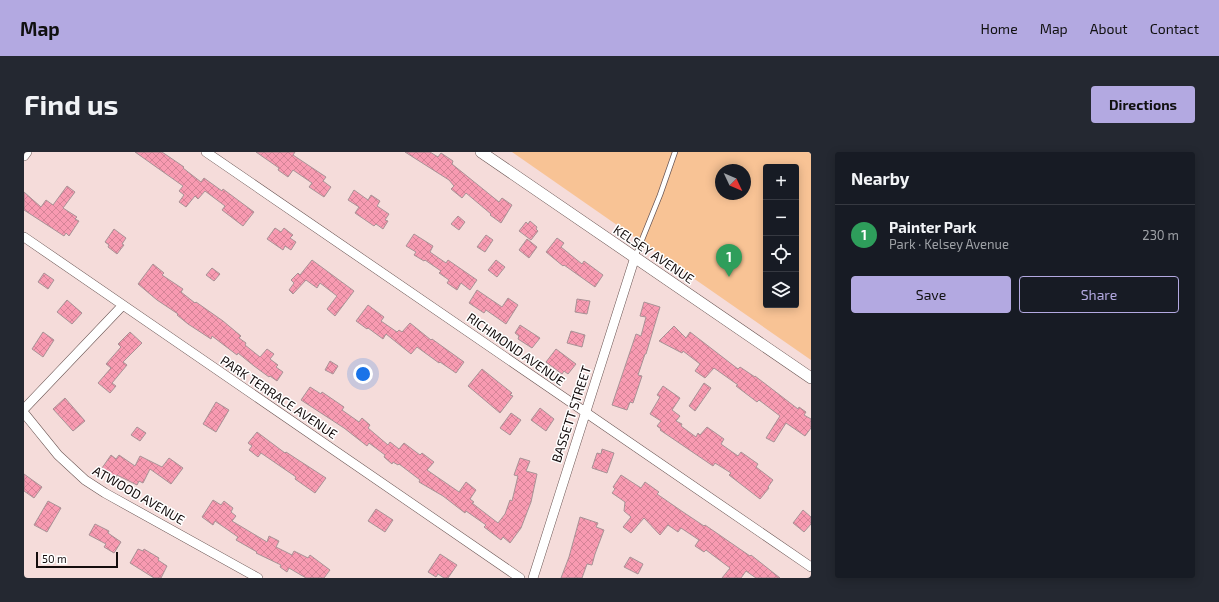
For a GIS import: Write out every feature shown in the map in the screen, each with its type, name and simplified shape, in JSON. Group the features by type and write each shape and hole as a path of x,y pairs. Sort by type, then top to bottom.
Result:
{"street":[{"path":"24,156 27,152"},
{"name":"RICHMOND AVENUE","path":"206,152 811,567"},
{"name":"KELSEY AVENUE","path":"481,152 811,378"},
{"name":"PARK TERRACE AVENUE","path":"24,237 520,578"},
{"name":"BASSETT STREET","path":"533,578 635,257"},
{"path":"24,409 123,305"},
{"name":"ATWOOD AVENUE","path":"24,413 58,455 85,480 105,493 258,578"}],"lane":[{"path":"635,257 660,195 675,152"}],"shaded area":[{"path":"512,152 811,152 811,360"}],"building":[{"path":"135,152 162,152 184,167 183,168 201,182 204,178 222,191 223,189 254,212 243,226 222,210 225,206 205,191 198,199 195,196 186,207 179,202 184,195 179,191 183,186"},
{"path":"256,152 295,152 293,155 326,177 323,181 331,187 324,197 309,187 312,183 293,170 288,177 278,170 279,168"},
{"path":"405,152 430,152 438,157 441,153 453,161 452,164 499,202 502,198 512,205 501,223 466,193 462,198 451,189 454,186 449,180"},
{"path":"67,186 75,192 63,208 77,217 75,219 79,221 69,236 66,233 64,236 24,210 24,192 41,207 46,200 53,205"},
{"path":"354,190 368,200 371,195 380,201 377,206 389,214 385,220 388,221 383,229 376,224 374,226 355,213 359,207 348,200"},
{"path":"458,216 465,222 459,230 451,224"},
{"path":"530,221 537,227 536,229 538,231 531,240 519,231 526,222 528,224"},
{"path":"275,228 281,232 284,228 293,235 290,238 296,242 291,250 285,246 283,250 267,239"},
{"path":"114,229 126,238 122,244 124,245 117,254 108,247 109,245 105,242"},
{"path":"414,234 433,246 430,252 446,263 448,260 477,280 470,290 461,283 457,290 447,283 449,280 439,273 441,271 425,260 424,261 414,255 416,252 406,246"},
{"path":"486,235 493,240 485,252 477,247"},
{"path":"557,238 564,243 561,247 582,264 584,261 603,275 595,287 564,265 563,266 546,252"},
{"path":"527,239 537,247 529,258 519,250"},
{"path":"312,260 354,291 335,316 327,309 337,296 320,283 317,288 306,280 293,294 289,290 294,283 291,280 298,273 300,275"},
{"path":"496,260 505,267 497,277 488,270"},
{"path":"153,264 164,273 162,275 183,289 181,292 223,321 241,336 239,338 246,343 245,345 260,357 267,349 274,354 270,359 278,365 276,367 283,372 277,381 270,376 269,377 238,353 237,355 212,336 211,339 188,324 177,315 178,314 157,300 138,284"},
{"path":"212,268 220,274 214,281 206,275"},
{"path":"44,273 54,280 48,289 38,282"},
{"path":"477,290 502,307 508,298 518,305 506,324 486,310 484,313 469,303"},
{"path":"577,299 590,301 587,314 575,312"},
{"path":"67,300 82,313 72,324 57,312"},
{"path":"644,302 660,307 638,375 642,376 633,403 630,402 627,410 612,405 636,334 641,336 646,317 640,316"},
{"path":"368,305 384,317 381,321 397,332 399,330 402,332 410,323 431,340 432,339 464,362 456,373 417,347 411,354 386,334 383,339 356,321"},
{"path":"520,325 540,338 532,348 518,339 519,336 515,333"},
{"path":"674,326 686,338 690,332 738,369 740,367 755,376 798,409 799,407 806,412 804,415 811,419 811,428 805,436 786,423 774,442 766,438 780,416 759,400 757,402 736,386 738,385 714,368 705,378 695,371 700,364 683,351 682,353 659,341"},
{"path":"571,331 585,335 582,347 567,343"},
{"path":"43,332 54,340 43,357 32,349"},
{"path":"130,332 142,343 123,362 127,365 112,383 116,386 110,393 98,383 111,368 106,364 121,347 118,344"},
{"path":"556,349 576,364 568,374 564,371 562,374 546,362"},
{"path":"330,361 338,366 333,374 325,370"},
{"path":"482,369 512,393 510,395 513,396 500,413 468,386"},
{"path":"704,383 711,388 695,411 689,406"},
{"path":"663,386 680,398 672,410 680,416 676,421 682,424 681,426 696,437 698,433 700,435 707,427 724,439 721,444 738,456 741,452 758,464 756,467 773,480 768,487 769,488 760,499 729,475 731,473 715,463 713,466 660,430 661,429 657,426 661,421 650,414 660,397 657,395"},
{"path":"310,387 321,394 322,392 344,407 342,410 359,422 362,418 370,425 368,428 388,445 390,442 399,449 404,443 420,455 422,453 434,462 427,470 459,492 466,482 476,490 470,499 474,502 472,503 498,523 505,514 510,500 512,501 518,476 514,475 520,458 530,461 526,471 537,474 531,502 521,528 510,543 503,537 501,540 484,527 486,525 466,511 465,513 443,496 419,482 420,480 399,464 398,465 393,462 392,464 384,457 385,455 369,443 367,446 344,428 301,400"},
{"path":"65,398 85,421 73,431 53,409"},
{"path":"216,402 229,410 216,432 203,424"},
{"path":"540,408 554,419 546,431 531,420"},
{"path":"511,413 521,420 510,435 500,428"},
{"path":"137,427 146,433 140,441 131,435"},
{"path":"257,432 285,453 286,452 326,478 315,493 295,479 296,477 261,453 258,457 249,450 252,446 248,443"},
{"path":"602,449 614,453 607,473 592,468 597,453 601,454"},
{"path":"111,455 116,459 119,455 135,466 140,456 162,467 169,458 183,468 171,484 150,469 143,483 139,481 137,485 117,475 116,478 102,468"},
{"path":"24,474 42,487 34,498 24,491"},
{"path":"621,475 641,488 645,482 659,492 657,494 750,556 751,555 780,578 756,578 746,571 741,578 722,578 730,568 706,550 704,552 695,546 699,540 681,528 678,532 668,525 660,535 644,518 631,533 623,527 631,517 624,511 625,502 612,493 615,489 613,487"},
{"path":"213,500 221,505 224,501 233,508 231,512 236,516 232,521 267,542 269,536 279,541 276,547 292,555 294,551 308,558 310,555 330,570 324,578 306,578 289,568 287,572 280,567 281,565 256,553 257,552 236,540 238,537 215,521 213,525 202,517"},
{"path":"48,501 61,508 47,532 34,525"},
{"path":"376,509 393,520 385,532 368,521"},
{"path":"803,510 811,517 811,524 804,532 793,523"},
{"path":"580,517 598,523 596,527 604,530 592,565 587,564 582,578 561,578 569,557"},
{"path":"95,524 109,531 108,533 121,542 114,553 104,547 106,544 89,535"},
{"path":"138,549 143,551 144,549 159,558 158,560 167,566 161,578 154,578 130,563"},
{"path":"440,554 457,565 448,578 444,578 438,574 436,577 428,572"},
{"path":"630,557 643,564 638,574 624,567"}],"place":[{"name":"Painter Park","path":"729,277"}]}
